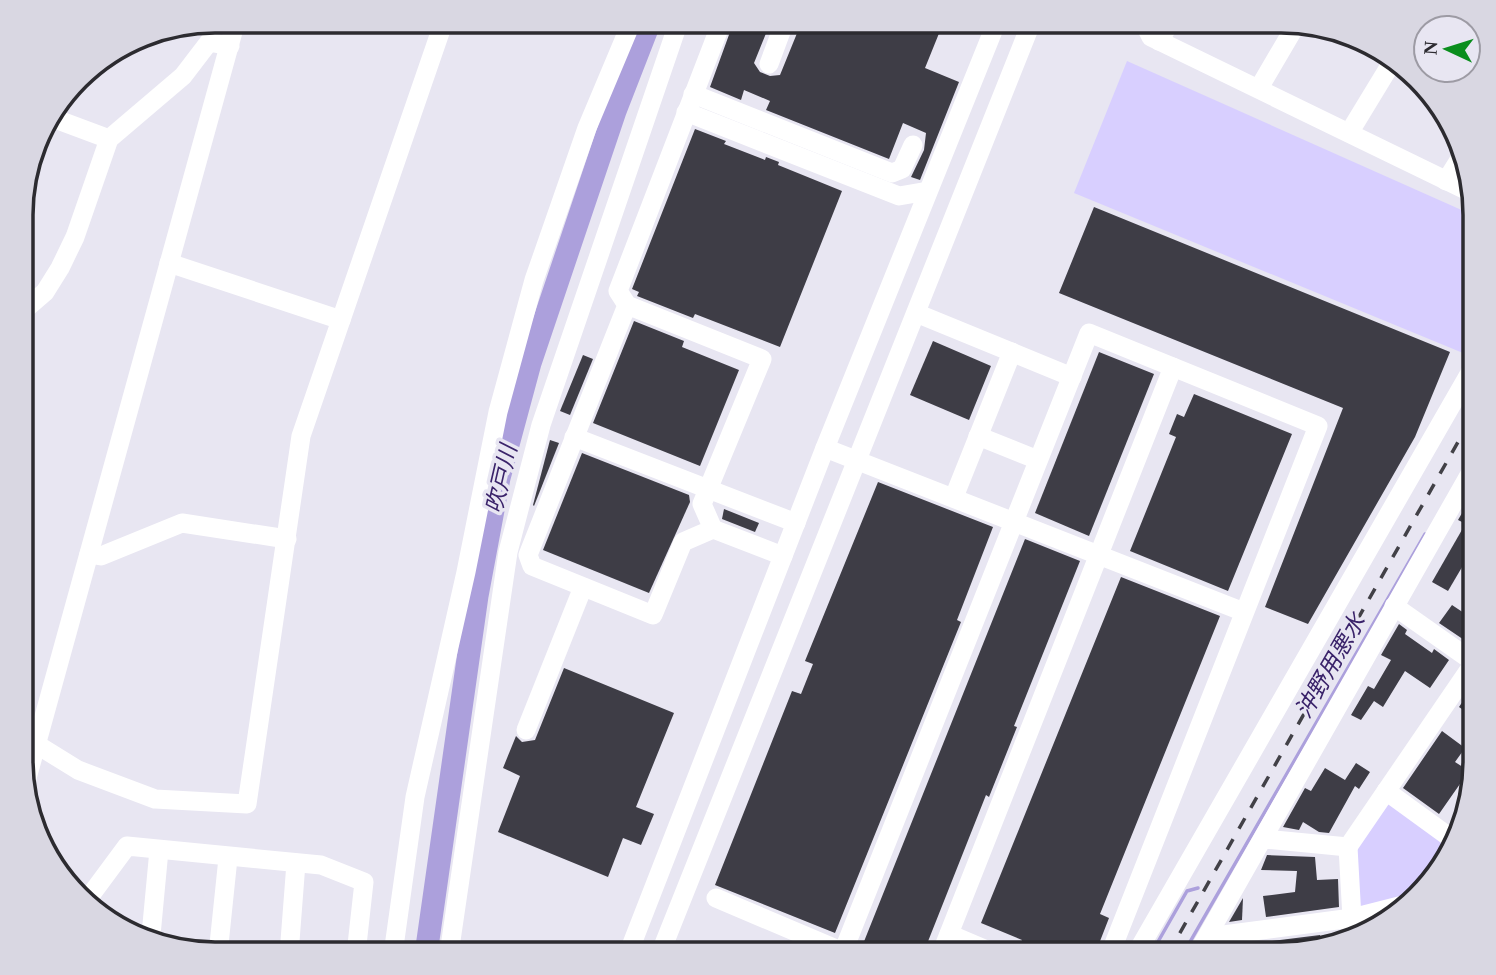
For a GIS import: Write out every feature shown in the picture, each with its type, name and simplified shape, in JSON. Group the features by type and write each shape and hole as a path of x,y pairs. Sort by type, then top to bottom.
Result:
{"street":[{"path":"33,756 233,33"},
{"path":"33,736 78,770 155,799 247,804 302,436 439,33"},
{"path":"395,942 415,797 466,572 498,412 534,280 587,128 627,33"},
{"path":"451,942 508,552 520,498 554,386 675,33"},
{"path":"713,529 702,505 762,359 627,305 618,291 717,33"},
{"path":"769,64 781,33"},
{"path":"633,942 825,448 992,33"},
{"path":"665,942 1027,33"},
{"path":"1149,33 1159,41 1460,187"},
{"path":"1159,41 1164,33"},
{"path":"1259,88 1291,34"},
{"path":"33,302 45,292 75,237 109,139 183,76 209,42 230,46"},
{"path":"1349,133 1388,69"},
{"path":"690,103 746,116 892,173 902,169 913,145"},
{"path":"746,116 899,196 928,191"},
{"path":"60,121 109,139"},
{"path":"1446,181 1455,166"},
{"path":"169,263 341,320"},
{"path":"627,305 528,555 532,566 653,615 682,542 713,529 783,556"},
{"path":"916,313 1072,377"},
{"path":"850,941 1013,520 1089,333 1318,426 1115,941"},
{"path":"954,497 1012,352"},
{"path":"946,941 1173,367"},
{"path":"1143,941 1462,388"},
{"path":"978,436 1038,460"},
{"path":"574,437 796,523"},
{"path":"825,448 1244,612"},
{"path":"1205,941 1462,488"},
{"path":"89,554 101,556 181,523 287,539"},
{"path":"526,730 583,587"},
{"path":"1394,606 1462,654"},
{"path":"1236,941 1352,927 1348,847 1462,680"},
{"path":"1386,792 1446,835"},
{"path":"1264,839 1348,847"},
{"path":"92,894 127,846 321,865 364,882 357,942"},
{"path":"151,930 159,850"},
{"path":"219,942 228,858"},
{"path":"290,942 296,863"},
{"path":"716,898 819,941"},
{"path":"949,934 966,941"}],"shaded area":[{"path":"1127,61 1462,210 1462,353 1074,193"},
{"path":"1386,801 1445,838 1432,861 1410,889 1398,899 1363,909 1357,905 1356,848"}],"building":[{"path":"730,33 766,33 754,63 760,72 770,76 780,75 797,33 939,33 925,68 959,82 920,180 911,177 924,150 926,133 903,123 889,159 766,110 770,101 744,90 741,100 710,87"},
{"path":"695,129 726,141 724,144 765,160 766,157 779,162 778,165 842,191 780,347 695,314 693,318 637,296 639,292 632,289"},
{"path":"1094,207 1450,352 1415,437 1308,624 1265,607 1343,408 1059,293"},
{"path":"634,321 684,341 682,347 739,370 700,466 593,423"},
{"path":"933,341 991,366 969,420 910,395"},
{"path":"1099,352 1154,374 1089,536 1035,513"},
{"path":"583,355 593,359 570,415 560,411"},
{"path":"1194,394 1292,434 1228,591 1130,551 1176,437 1169,434 1177,414 1184,417"},
{"path":"550,440 559,443 534,506 533,505"},
{"path":"582,453 689,495 690,502 649,593 543,550"},
{"path":"878,482 993,527 957,620 961,622 835,933 715,885 792,691 801,694 813,664 805,661"},
{"path":"724,509 759,523 755,532 722,519"},
{"path":"1462,530 1462,567 1448,591 1432,582"},
{"path":"1025,539 1080,561 1014,726 1017,727 989,797 986,795 928,941 864,941"},
{"path":"1121,577 1220,616 1100,914 1109,918 1100,941 1022,941 981,923"},
{"path":"1452,605 1462,612 1462,639 1439,623"},
{"path":"1399,624 1407,630 1405,634 1432,653 1434,649 1449,660 1430,688 1405,671 1383,707 1374,701 1361,720 1351,715 1368,686 1374,689 1391,660 1381,655"},
{"path":"564,668 674,713 636,807 654,814 641,845 623,838 608,877 498,832 520,776 503,768 516,736 522,742 535,740"},
{"path":"1442,731 1462,746 1462,752 1455,762 1462,766 1461,783 1439,814 1403,788"},
{"path":"1356,763 1370,772 1359,789 1355,786 1329,833 1319,832 1303,822 1299,830 1283,827 1305,788 1311,791 1325,768 1345,780"},
{"path":"1267,855 1315,857 1317,880 1338,879 1339,907 1266,917 1263,896 1295,892 1297,871 1261,870"},
{"path":"1243,898 1242,920 1229,922"},
{"path":"1320,935 1320,937 1293,941 1272,941"}],"waterway":[{"name":"吹戸川","path":"428,942 477,596 499,478 530,363 615,111 645,33"},
{"name":"沖野用悪水","path":"1190,941 1425,534"},
{"name":"沖野用悪水","path":"1158,941 1187,891 1198,888"}],"railway":[{"path":"1175,941 1462,435"}]}
